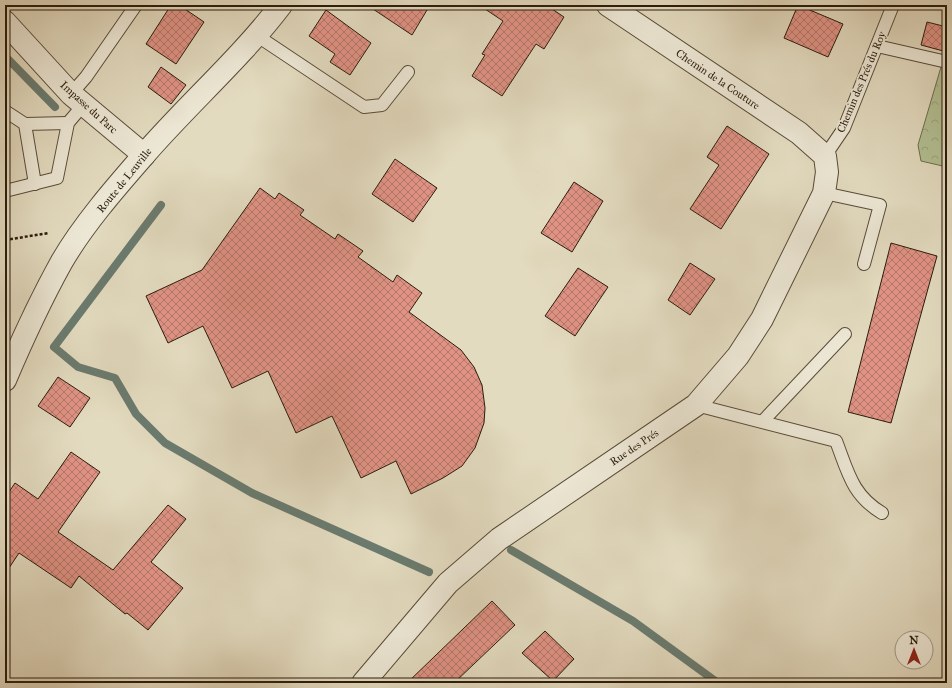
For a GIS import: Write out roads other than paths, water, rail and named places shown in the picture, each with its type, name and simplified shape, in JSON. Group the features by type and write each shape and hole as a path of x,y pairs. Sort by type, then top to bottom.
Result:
{"street":[{"name":"Route de Leuville","path":"5,380 39,304 62,262 75,243 144,155 256,35 280,5"},
{"name":"Chemin de la Couture","path":"608,5 799,133 824,156"},
{"name":"Impasse du Parc","path":"5,22 77,99 144,155"},
{"name":"Rue des Prés","path":"363,683 448,583 499,539 696,405 738,356 762,319 824,193 827,172 824,156"}],"lane":[{"path":"5,191 57,178 68,123 86,77 136,5"},
{"name":"Chemin des Prés du Roy","path":"824,156 844,128 893,5"},
{"path":"256,35 364,107 382,105 408,72"},
{"path":"877,46 947,62"},
{"path":"5,111 25,124 68,123"},
{"path":"25,124 35,184"},
{"path":"824,193 880,205 864,264"},
{"path":"762,421 845,334"},
{"path":"696,405 836,441 857,491 868,505 882,513"}],"waterway":[{"path":"5,56 55,107"},
{"path":"161,205 54,347 78,367 115,378 136,414 165,443 252,493 429,572"},
{"path":"511,550 633,621 718,683"}]}
